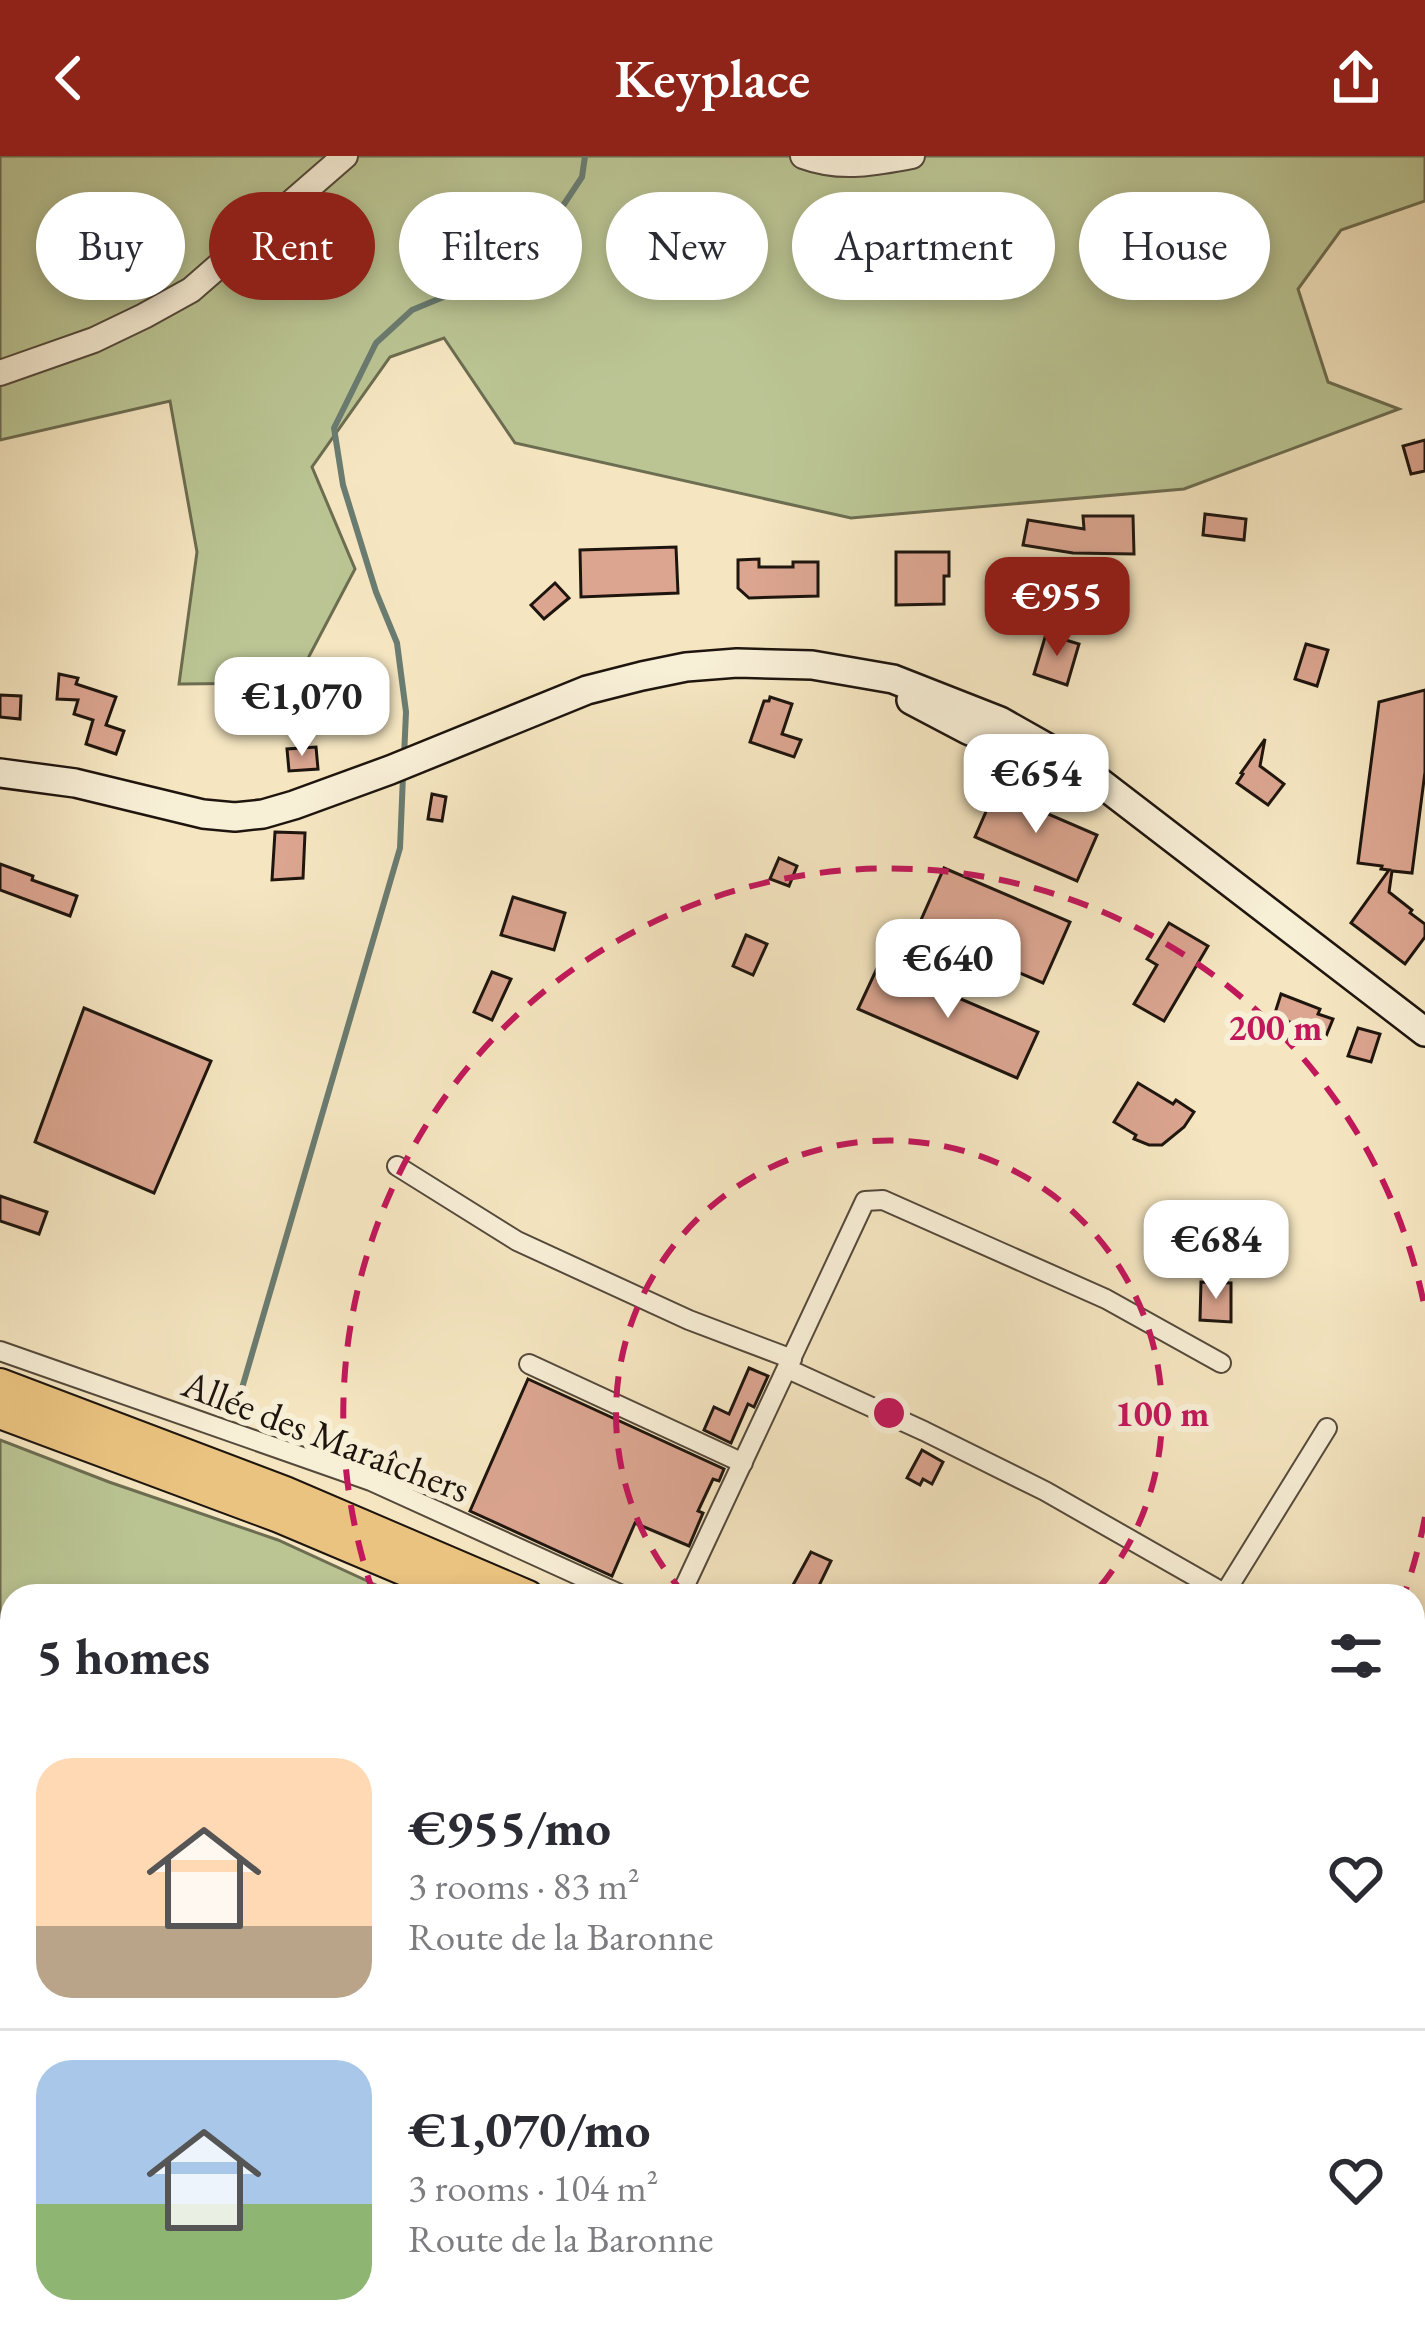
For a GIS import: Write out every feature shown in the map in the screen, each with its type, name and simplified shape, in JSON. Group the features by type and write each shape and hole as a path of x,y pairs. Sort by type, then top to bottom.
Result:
{"main road":[{"path":"0,773 75,783 203,814 235,817 278,809 390,770 587,690 642,676 737,663 812,665 853,672 1118,797 1425,1032"},
{"path":"0,1384 285,1492 500,1584"},
{"path":"0,1413 279,1517 438,1584"}],"street":[{"path":"0,374 94,340 190,290 345,156"},
{"path":"803,156 832,165 912,156"},
{"path":"397,1166 517,1240 790,1364 1045,1491 1206,1584"},
{"path":"686,1584 865,1201 883,1200 1106,1299 1220,1363"},
{"name":"Allée des Maraîchers","path":"0,1351 371,1481 598,1584"},
{"path":"529,1364 743,1462"},
{"path":"1229,1584 1327,1428"}],"green space":[{"path":"0,156 1425,156 1425,201 1341,230 1298,289 1328,382 1399,409 1184,489 851,518 515,443 444,338 390,357 312,467 355,569 295,683 179,684 197,552 170,401 0,440"},
{"path":"0,1440 278,1540 374,1584 0,1584"}],"building":[{"path":"1425,440 1425,471 1411,474 1403,446"},
{"path":"1205,514 1246,519 1244,540 1203,535"},
{"path":"1083,516 1133,516 1134,554 1073,553 1023,545 1028,520 1084,529"},
{"path":"676,547 678,593 581,597 580,550"},
{"path":"896,552 949,552 944,604 896,605"},
{"path":"759,559 759,567 818,562 818,596 749,598 738,588 738,560"},
{"path":"555,583 569,598 544,619 531,605"},
{"path":"1046,634 1079,644 1067,685 1034,674"},
{"path":"1306,644 1328,650 1317,686 1295,679"},
{"path":"59,674 116,697 106,725 124,731 116,754 86,744 93,720 74,714 78,700 57,699"},
{"path":"1425,690 1425,772 1412,873 1392,871 1389,892 1425,924 1425,937 1405,964 1351,923 1389,870 1358,863 1379,702"},
{"path":"0,695 21,696 20,719 0,717"},
{"path":"770,697 792,704 782,734 801,740 794,757 750,742 764,701"},
{"path":"1265,739 1260,766 1284,784 1268,805 1237,783"},
{"path":"316,747 318,769 289,771 287,749"},
{"path":"995,791 1097,835 1077,881 975,837"},
{"path":"432,794 446,797 442,821 428,819"},
{"path":"275,832 305,833 303,878 272,880"},
{"path":"779,858 797,866 789,886 770,879"},
{"path":"0,864 77,896 70,916 0,890"},
{"path":"944,868 1070,922 1043,983 917,929"},
{"path":"513,897 565,913 554,950 501,935"},
{"path":"1169,923 1208,946 1164,1021 1134,1004 1157,965 1147,959"},
{"path":"746,935 767,944 753,975 733,966"},
{"path":"879,964 1038,1032 1017,1078 858,1009"},
{"path":"492,972 511,979 492,1020 474,1012"},
{"path":"1281,994 1333,1019 1326,1036 1274,1016"},
{"path":"84,1008 211,1061 154,1193 35,1142"},
{"path":"1358,1028 1380,1034 1371,1062 1348,1056"},
{"path":"1138,1083 1194,1112 1162,1145 1134,1139 1136,1135 1114,1122"},
{"path":"0,1196 47,1212 39,1234 0,1221"},
{"path":"1201,1282 1231,1283 1231,1322 1200,1320"},
{"path":"749,1368 768,1376 754,1407 748,1404 731,1443 704,1430 714,1407 729,1414"},
{"path":"528,1379 724,1469 719,1481 713,1479 698,1511 703,1513 689,1546 635,1523 612,1576 470,1511"},
{"path":"922,1450 943,1462 932,1484 923,1479 920,1485 907,1478"},
{"path":"811,1552 831,1561 820,1584 794,1584"}],"waterway":[{"path":"404,757 406,712 397,643 343,485 334,428 376,343 412,310 531,254 582,177 585,156"},
{"path":"240,1395 400,848 403,776"}]}
